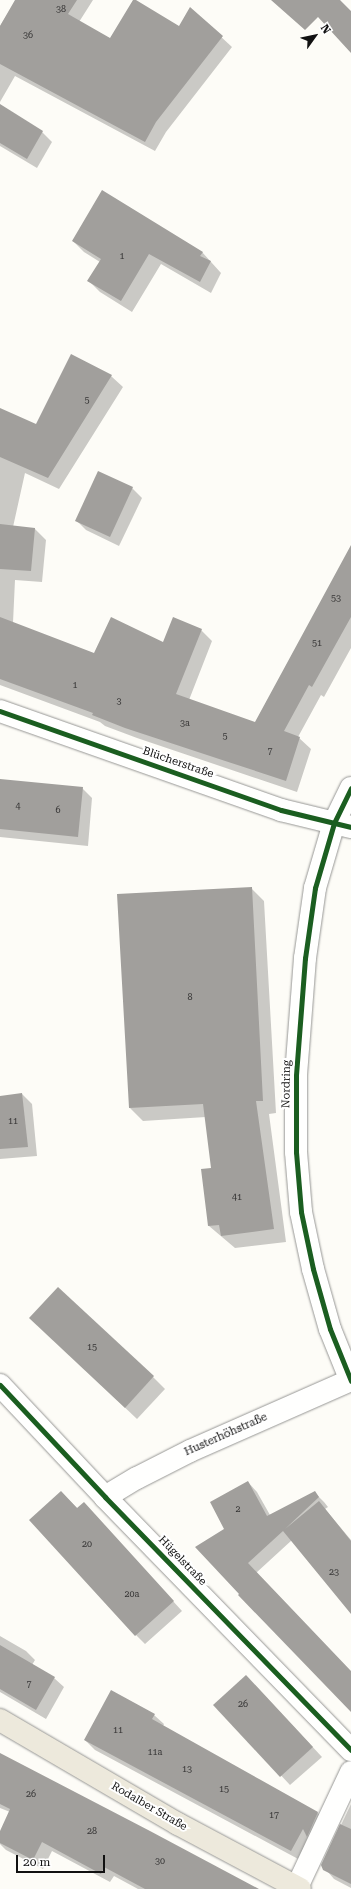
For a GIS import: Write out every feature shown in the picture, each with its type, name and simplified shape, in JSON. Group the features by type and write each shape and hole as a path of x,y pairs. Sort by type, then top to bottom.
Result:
{"main road":[{"name":"Rodalber Straße","path":"0,1720 178,1824 299,1888"}],"street":[{"name":"Blücherstraße","path":"0,711 281,810 342,825"},
{"name":"Nordring","path":"351,788 342,825 315,888 305,958 296,1076 296,1152 301,1212 313,1269 330,1329 351,1381"},
{"name":"Husterhöhstraße","path":"105,1497 137,1478 190,1451 351,1381"},
{"name":"Hügelstraße","path":"0,1384 105,1497 351,1750"},
{"path":"299,1888 351,1772"}],"building":[{"path":"15,0 77,0 68,14 110,38 133,0 136,0 179,26 190,7 223,36 156,122 145,142 0,64 0,26"},
{"path":"271,0 340,0 351,11 351,53 318,17 305,30"},
{"path":"0,104 43,131 27,159 0,143"},
{"path":"102,190 203,252 200,256 211,261 200,282 149,254 121,301 87,281 101,259 72,241"},
{"path":"71,354 112,375 48,478 0,457 0,408 36,424"},
{"path":"98,471 133,487 110,537 75,521"},
{"path":"0,524 35,528 31,571 0,569"},
{"path":"351,545 351,617 312,687 309,685 284,731 300,737 286,781 125,728 92,715 93,713 0,679 0,617 94,653 111,617 163,642 173,617 202,629 176,694 255,722"},
{"path":"0,779 83,787 78,837 0,829"},
{"path":"252,887 263,1101 256,1101 274,1229 221,1236 219,1225 208,1226 201,1169 211,1168 203,1104 129,1108 117,894"},
{"path":"22,1093 28,1147 0,1149 0,1096"},
{"path":"58,1287 154,1376 125,1408 29,1318"},
{"path":"248,1481 267,1516 315,1491 319,1497 285,1529 319,1501 351,1541 351,1614 283,1531 248,1563 351,1671 351,1712 238,1595 239,1594 195,1547 224,1529 210,1502"},
{"path":"61,1491 77,1508 84,1502 174,1601 135,1636 29,1520"},
{"path":"0,1645 55,1677 36,1710 0,1689"},
{"path":"246,1675 313,1747 280,1777 213,1705"},
{"path":"111,1690 155,1714 152,1719 318,1812 307,1837 303,1829 291,1851 84,1740"},
{"path":"0,1753 259,1889 145,1889 104,1867 101,1874 42,1842 33,1860 0,1843 0,1831 10,1809 0,1804"},
{"path":"340,1824 351,1829 351,1884 323,1870 321,1865"}],"cycle path":[{"path":"0,711 281,810 351,827"},
{"path":"351,788 334,823 315,888 305,958 296,1076 296,1152 301,1212 313,1269 330,1329 351,1381"},
{"path":"0,1385 105,1497 351,1750"}]}
